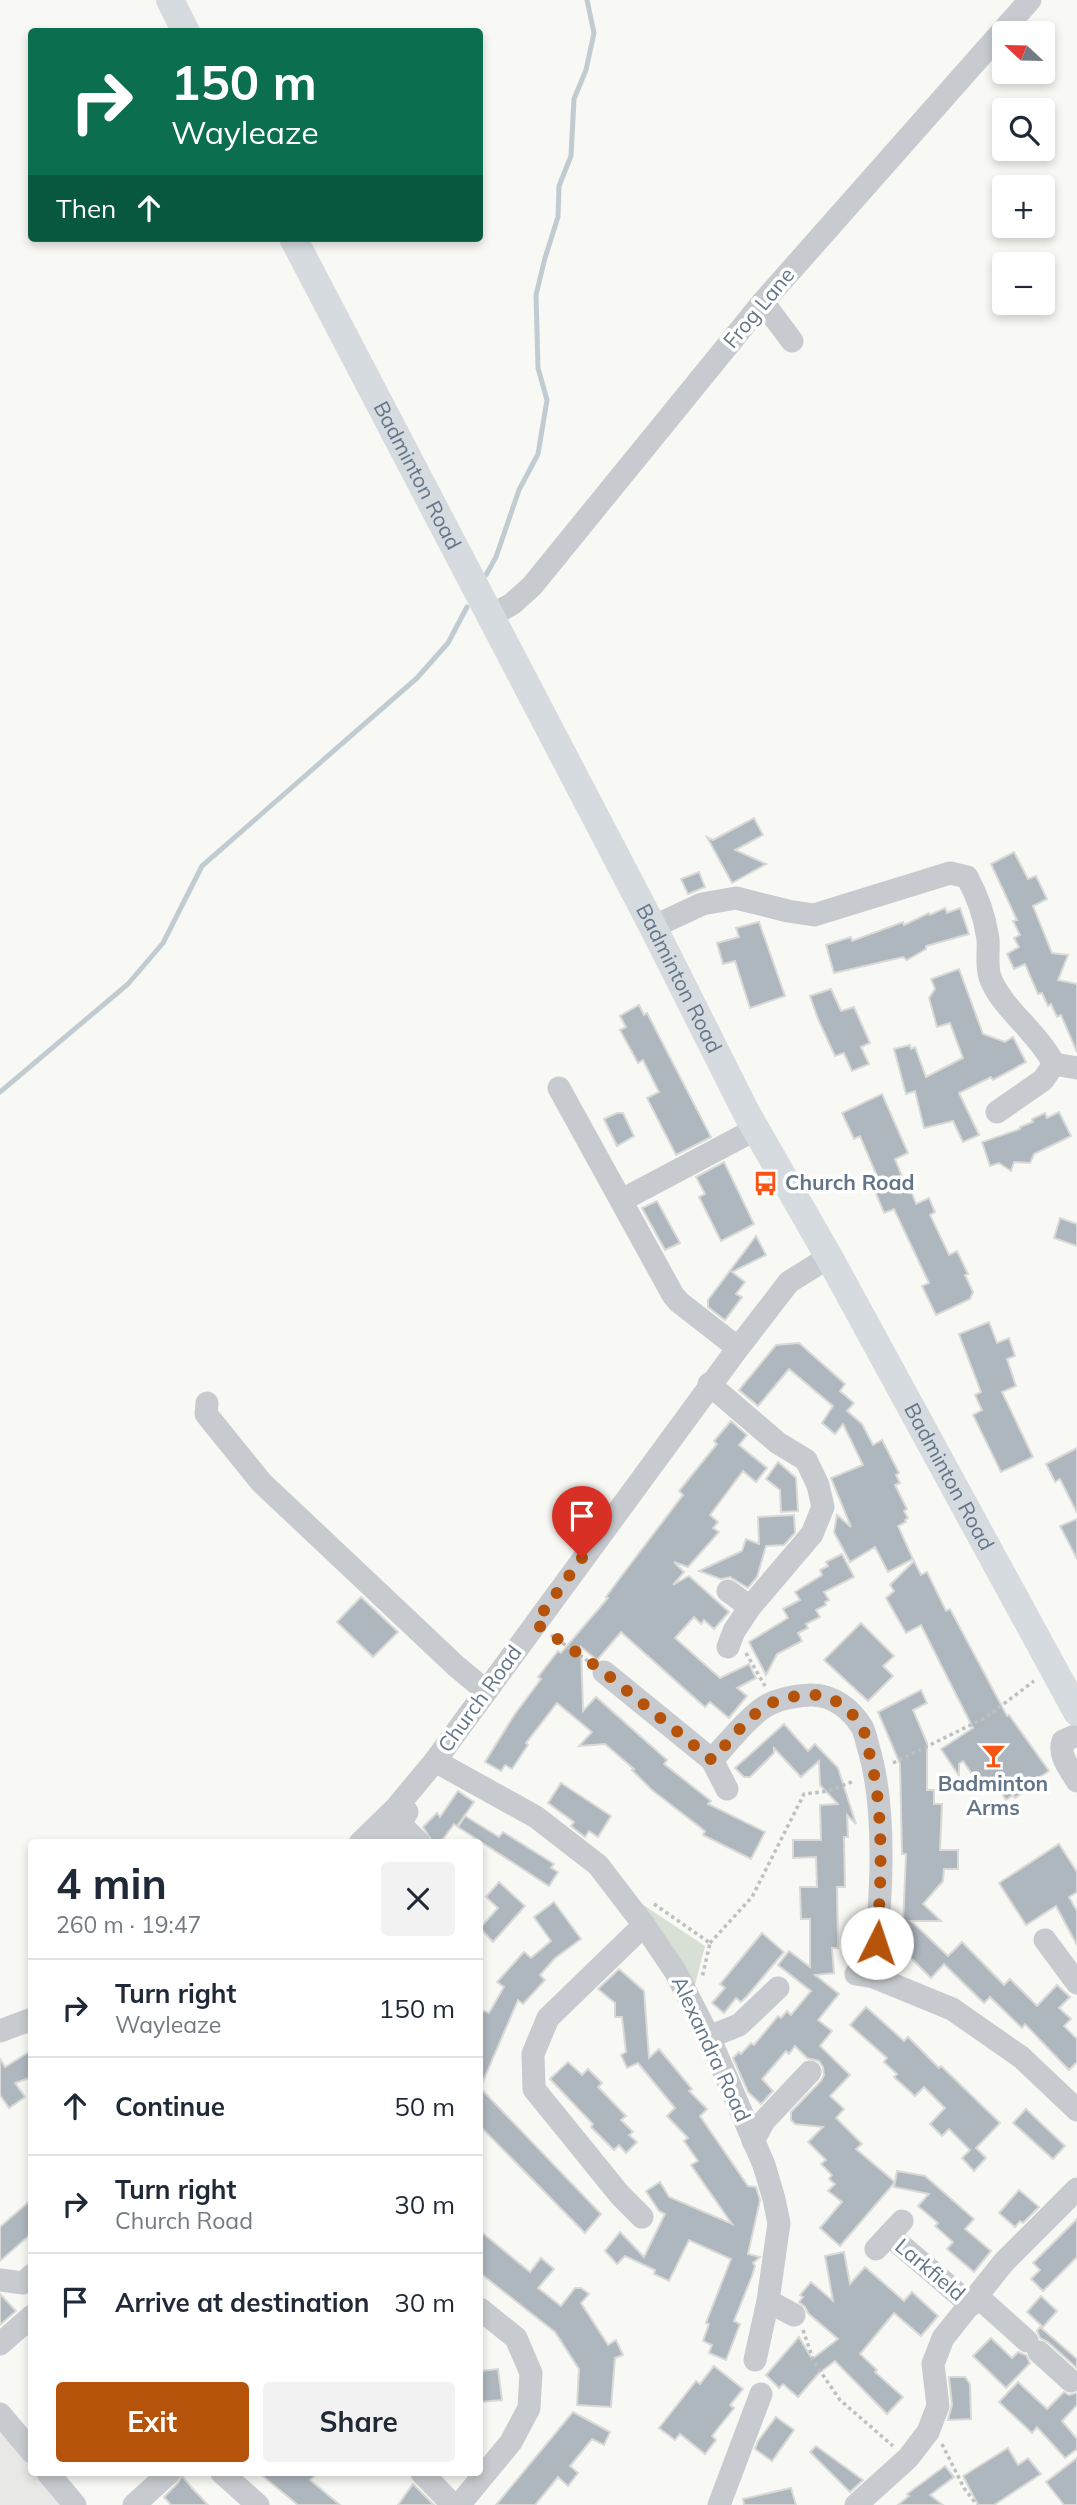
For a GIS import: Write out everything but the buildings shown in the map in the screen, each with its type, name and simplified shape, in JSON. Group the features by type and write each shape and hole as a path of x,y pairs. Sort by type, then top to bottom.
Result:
{"main road":[{"path":"170,0 184,28"},
{"name":"Badminton Road","path":"295,242 756,1129 829,1257 1077,1712"}],"street":[{"name":"Frog Lane","path":"490,616 512,604 532,586 762,302 1030,0"},
{"path":"762,302 792,341"},
{"path":"653,927 702,904 736,898 814,915 950,873 967,877 975,891 988,937 989,974 998,993 1045,1046 1054,1064"},
{"path":"1054,1064 1077,1068"},
{"path":"997,1112 1043,1080 1054,1064"},
{"path":"559,1088 673,1295 738,1348"},
{"path":"622,1200 756,1129"},
{"name":"Church Road","path":"364,1839 435,1761 709,1384 789,1282 829,1257"},
{"path":"709,1384 778,1443 806,1460 818,1485 823,1507 812,1534 750,1607 731,1639"},
{"path":"207,1402 206,1415 261,1482 446,1657 486,1691"},
{"path":"728,1591 750,1607"},
{"path":"604,1672 712,1760 727,1789"},
{"path":"712,1760 762,1708 791,1696 820,1695 846,1708 863,1728 875,1772 878,1811 880,1895 865,1975 952,2010 1021,2057 1077,2109"},
{"path":"1077,1735 1063,1741 1061,1747 1077,1781"},
{"name":"Alexandra Road","path":"435,1761 536,1817 598,1865 675,1971 709,2037 754,2141 774,2199 779,2224 768,2301 755,2360"},
{"path":"387,1839 410,1807 409,1791"},
{"path":"400,1824 415,1839"},
{"path":"642,2217 620,2195 534,2089 533,2054 548,2018 644,1925"},
{"path":"1045,1940 1077,1983"},
{"path":"709,2037 739,2025 778,1987"},
{"path":"0,2031 28,2020"},
{"path":"754,2141 764,2121 810,2072"},
{"path":"856,2505 908,2458 931,2424 938,2406 933,2364 943,2339 1004,2262 1075,2197"},
{"name":"Larkfield","path":"889,2235 1033,2347 1071,2381"},
{"path":"768,2301 794,2315"},
{"path":"460,2505 512,2442 529,2408 531,2373 516,2338 483,2311"},
{"path":"0,2344 28,2320"},
{"path":"719,2505 761,2394"},
{"path":"0,2414 28,2447"},
{"path":"51,2476 75,2505"},
{"path":"134,2505 166,2476"},
{"path":"225,2476 258,2505"},
{"path":"425,2476 453,2505"}],"path":[{"path":"535,1623 604,1672"},
{"path":"731,1639 775,1703"},
{"path":"710,1942 752,1897"},
{"path":"794,2315 804,2330 814,2362 840,2400 908,2458"},
{"path":"931,2424 964,2488 977,2505"}],"shaded area":[{"path":"633,1898 705,1946 693,1993"},
{"path":"0,2424 28,2459 28,2476 42,2476 66,2505 0,2505"}],"waterway":[{"path":"486,575 496,557 519,490 538,454 547,400 538,368 536,295 558,217 559,186 571,156 574,99 586,70 594,33 587,0"},
{"path":"0,1092 128,984 163,943 202,866 417,678 448,643 467,607"}],"place":[{"name":"Church Road","path":"765,1183"},
{"name":"Badminton Arms","path":"993,1755"}],"route":[{"path":"582,1558 535,1623 604,1672 712,1760 762,1708 791,1696 820,1695 835,1700 846,1708 863,1728 875,1772 878,1811 880,1895 877,1943"}]}
